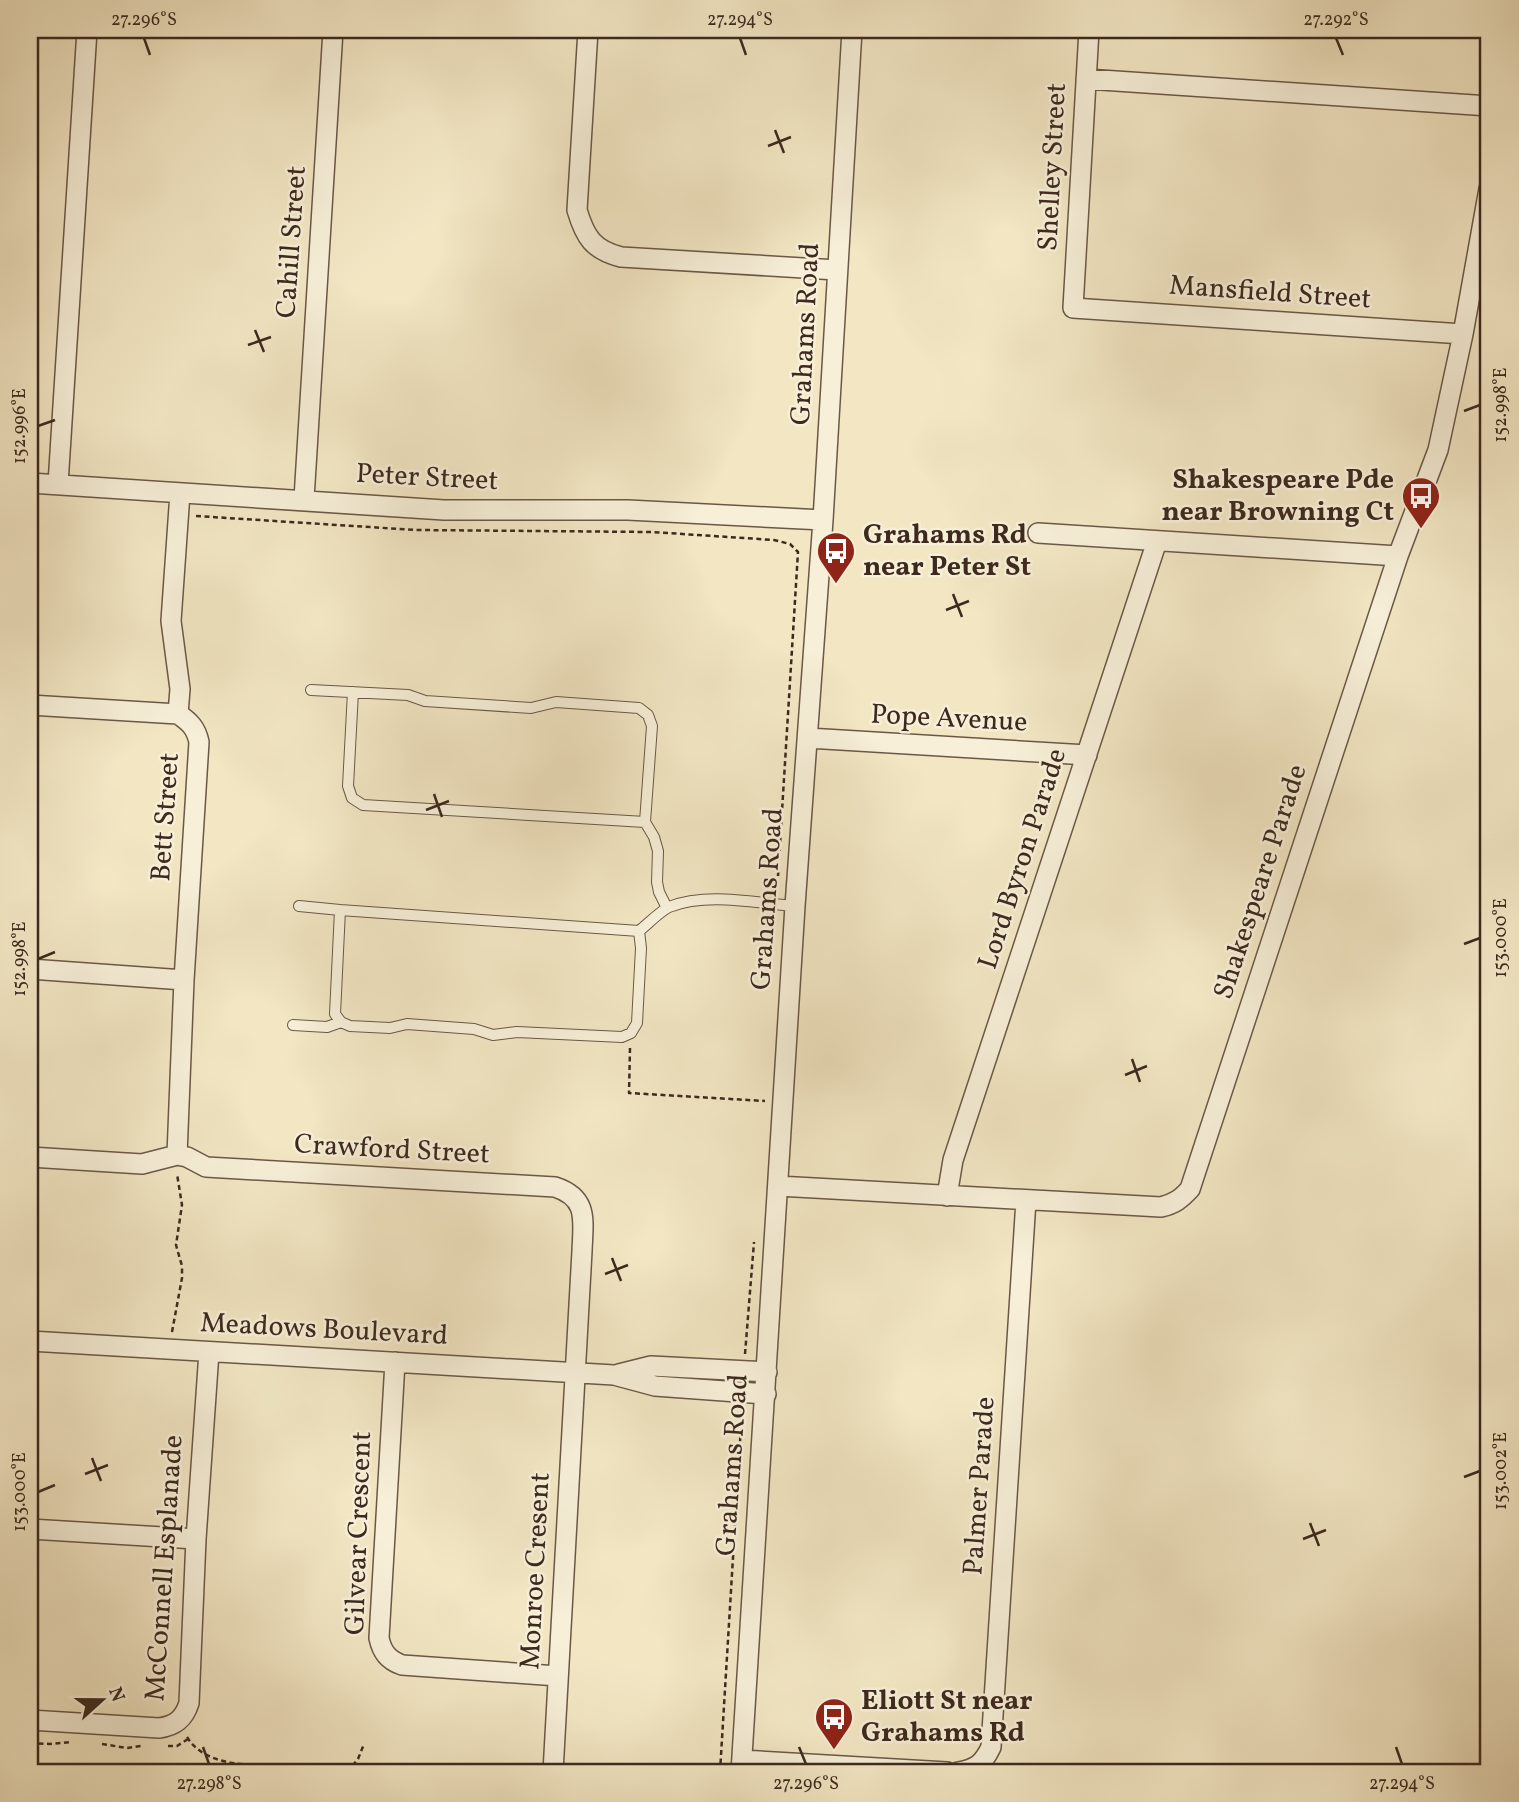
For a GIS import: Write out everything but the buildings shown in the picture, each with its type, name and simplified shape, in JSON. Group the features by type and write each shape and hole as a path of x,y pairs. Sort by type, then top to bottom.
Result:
{"street":[{"path":"58,484 87,30"},
{"name":"Cahill Street","path":"304,499 333,30"},
{"path":"588,30 577,209 591,242 605,253 621,257 837,270"},
{"name":"Grahams Road","path":"741,1766 795,906 823,520 852,30"},
{"name":"Shelley Street","path":"1073,308 1090,30"},
{"path":"1086,79 1489,106"},
{"name":"Shakespeare Parade","path":"778,1186 1161,1207 1172,1205 1189,1189 1398,556 1438,450 1463,334 1489,189"},
{"name":"Mansfield Street","path":"1073,308 1463,334"},
{"name":"Peter Street","path":"30,483 444,510 628,510 823,520"},
{"name":"Bett Street","path":"177,1155 184,981 200,742 189,721 177,714 180,689 171,621 180,493"},
{"path":"1038,533 1398,556"},
{"name":"Lord Byron Parade","path":"947,1196 953,1160 1157,541"},
{"path":"30,705 177,714"},
{"name":"Pope Avenue","path":"808,738 1087,755"},
{"path":"30,970 184,981"},
{"path":"30,1157 142,1164 177,1155"},
{"name":"Crawford Street","path":"177,1155 206,1167 555,1187 568,1191 579,1202 583,1214 575,1373"},
{"name":"Palmer Parade","path":"966,1771 985,1760 991,1747 1026,1200"},
{"name":"Meadows Boulevard","path":"30,1341 575,1373 614,1376 655,1386 766,1394"},
{"name":"McConnell Esplanade","path":"30,1720 159,1728 170,1727 186,1713 189,1703 196,1539 209,1352"},
{"name":"Gilvear Crescent","path":"395,1362 379,1638 381,1647 393,1661 402,1665 558,1676"},
{"name":"Meadows Boulevard","path":"614,1376 651,1366 767,1372"},
{"name":"Monroe Cresent","path":"552,1772 575,1373"},
{"path":"30,1529 196,1539"},
{"path":"741,1766 947,1772"}],"lane":[{"path":"312,690 408,695 425,702 531,708 556,702 639,708 648,715 652,726 645,822 658,851 657,882 667,908"},
{"path":"352,692 348,786 352,798 363,806 645,822"},
{"path":"299,906 639,931 667,908 695,902 719,900 795,906"},
{"path":"341,911 334,1006 335,1014 341,1022 350,1026 390,1028 407,1024 474,1029 493,1035 517,1031 622,1037 631,1033 637,1023 641,948 639,931"},
{"path":"293,1025 327,1027 341,1022"}],"path":[{"path":"631,1033 629,1093 783,1102"},
{"path":"172,1350 175,1311 182,1278 182,1266 176,1245 182,1205 177,1182 177,1155"},
{"path":"720,1772 742,1407"},
{"path":"178,1722 193,1746 214,1759 313,1767 328,1772"},
{"path":"347,1772 358,1759 363,1744"}],"waterway":[{"path":"1489,1289 1484,1319 1483,1352 1484,1386 1489,1416"}],"place":[{"name":"Shakespeare Pde near Browning Ct","path":"1421,530"},
{"name":"Grahams Rd near Peter St","path":"836,585"},
{"name":"Eliott St near Grahams Rd","path":"834,1751"}]}
